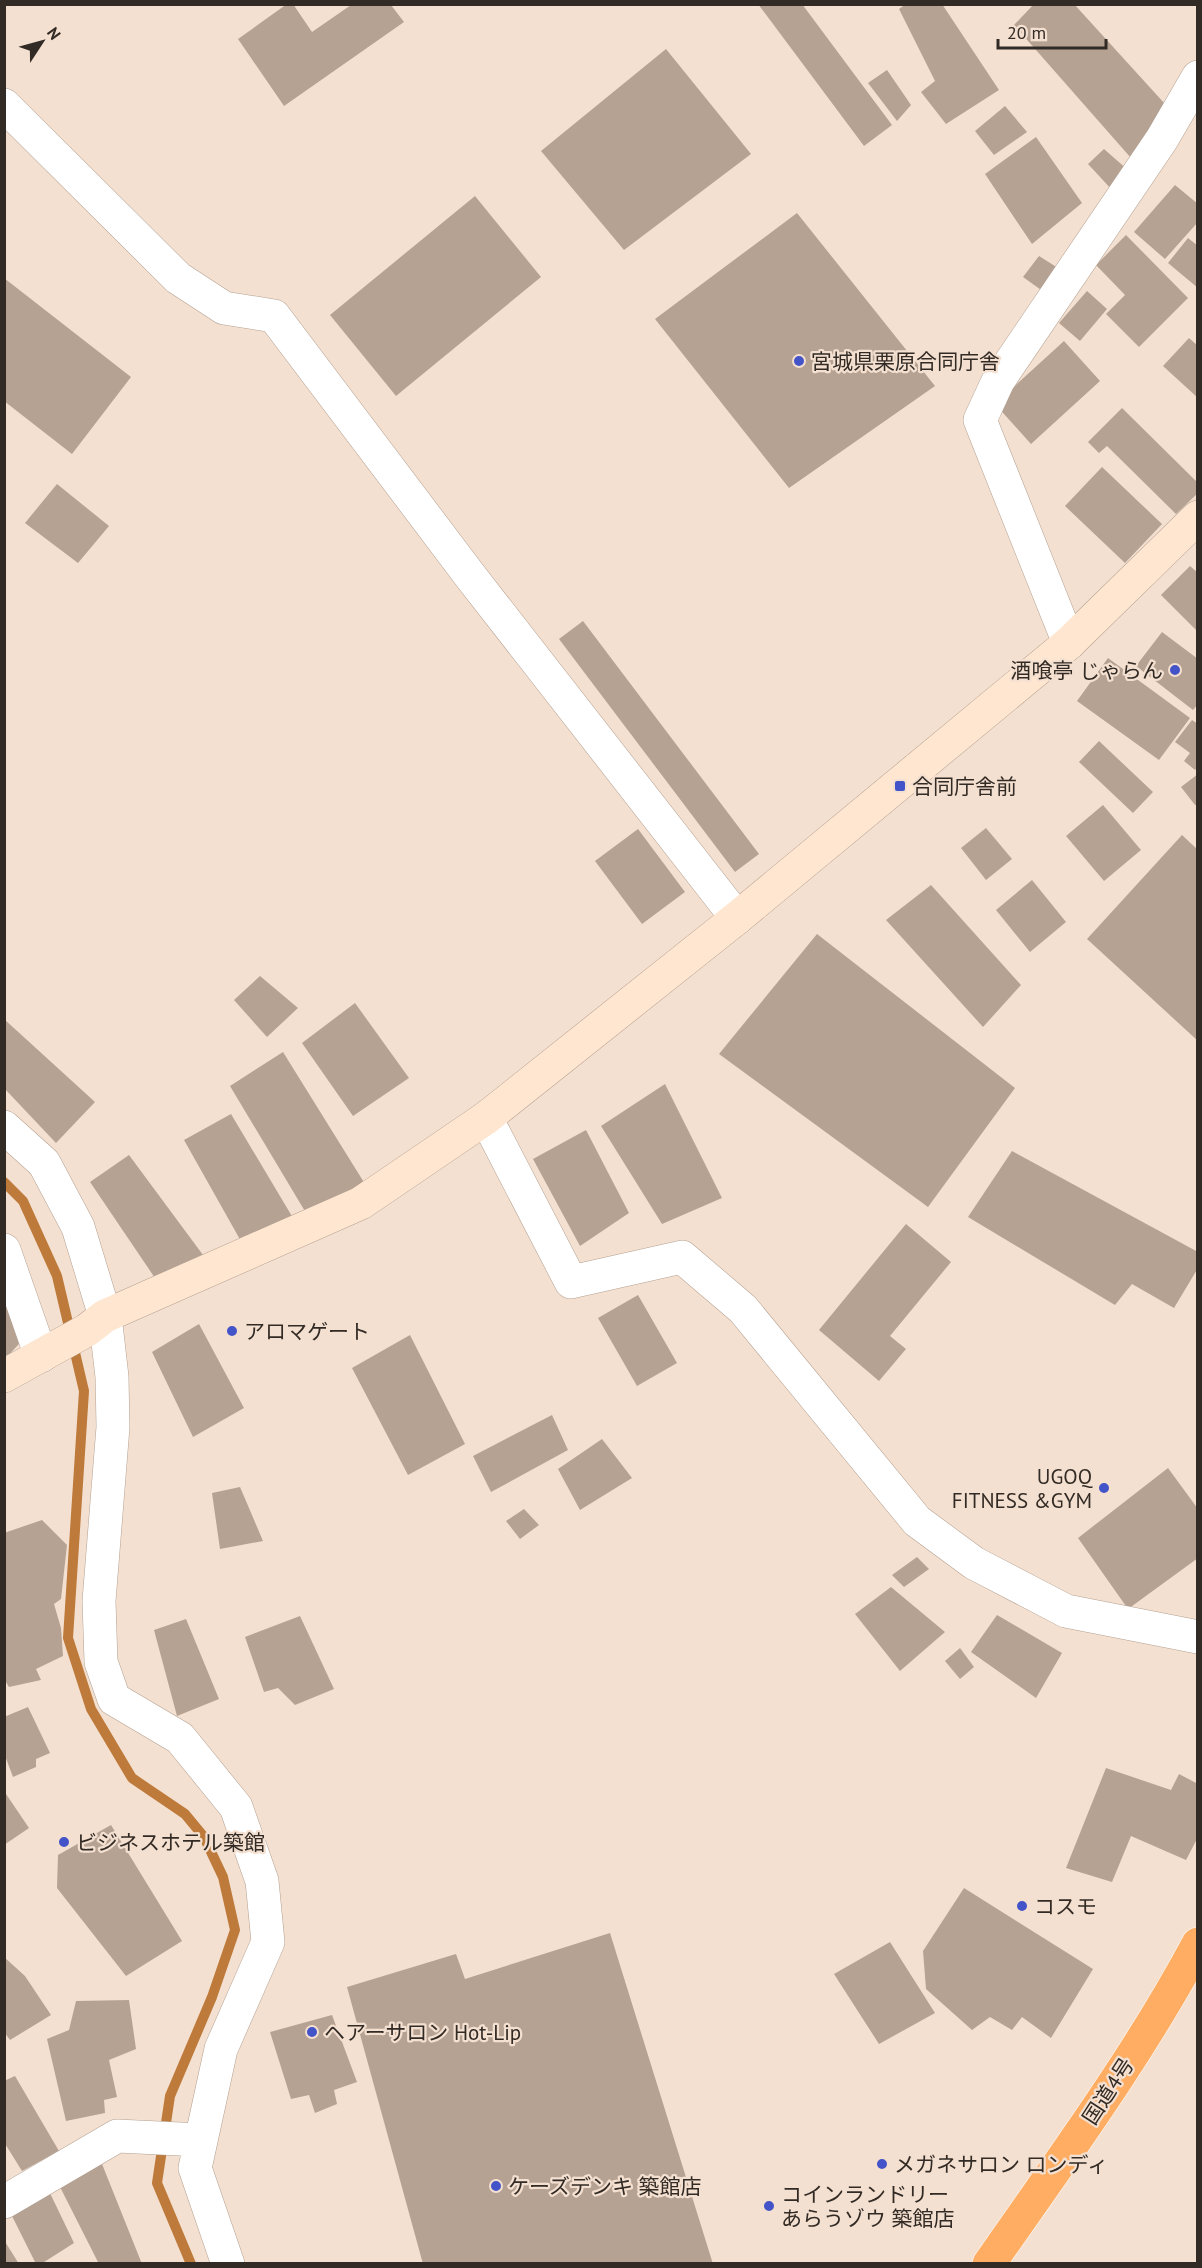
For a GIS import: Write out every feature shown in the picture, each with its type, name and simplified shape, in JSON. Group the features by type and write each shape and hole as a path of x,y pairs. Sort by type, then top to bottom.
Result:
{"highway":[{"name":"国道4号","path":"989,2264 1108,2094 1176,1984 1197,1944"}],"street":[{"path":"1069,643 980,420 998,381 1162,139 1197,77"},
{"path":"4,105 178,278 224,308 274,316 471,577 737,918"},
{"path":"4,1376 96,1323 360,1203 486,1118 737,918 1069,643 1197,516"},
{"path":"486,1118 571,1282 682,1257 743,1309 917,1521 964,1556 1066,1611 1197,1636"},
{"path":"4,1126 44,1163 78,1227 96,1323 112,1377 113,1427 99,1601 101,1662 114,1699 180,1738 236,1807 262,1881 268,1942 221,2049 194,2139 195,2168 228,2264"},
{"path":"4,1250 47,1352"},
{"path":"4,2202 117,2136 194,2139"}],"building":[{"path":"287,4 293,4 312,32 351,5 391,5 404,22 284,106 238,39"},
{"path":"758,4 802,4 892,125 864,146"},
{"path":"906,4 942,4 999,90 946,124 921,92 935,81 899,9"},
{"path":"1034,4 1074,4 1165,104 1131,158 1014,25"},
{"path":"666,49 751,154 624,250 541,151"},
{"path":"887,70 911,105 897,121 868,83"},
{"path":"1005,106 1027,132 994,155 975,131"},
{"path":"1036,137 1082,203 1032,244 985,174"},
{"path":"1104,149 1129,171 1113,191 1088,164"},
{"path":"1175,185 1198,204 1198,222 1165,259 1134,232"},
{"path":"475,196 541,277 396,396 330,315"},
{"path":"797,213 935,386 789,488 655,319"},
{"path":"1126,235 1188,298 1139,347 1106,314 1125,295 1096,265"},
{"path":"1188,238 1198,246 1198,288 1168,263"},
{"path":"1039,256 1066,273 1051,297 1023,277"},
{"path":"4,278 131,377 72,454 4,401"},
{"path":"1087,291 1107,309 1080,341 1059,323"},
{"path":"1189,338 1198,346 1198,398 1163,366"},
{"path":"1064,341 1100,381 1031,444 995,404"},
{"path":"1122,408 1198,483 1198,493 1176,514 1107,446 1099,453 1088,442"},
{"path":"1102,467 1162,524 1125,563 1065,506"},
{"path":"57,484 109,526 78,563 25,523"},
{"path":"1190,566 1198,573 1198,632 1161,595"},
{"path":"583,621 759,854 735,872 559,639"},
{"path":"1162,632 1198,659 1198,704 1193,710 1136,666"},
{"path":"1108,658 1190,718 1159,760 1077,701"},
{"path":"1192,720 1198,724 1198,766 1195,770 1184,761 1190,753 1175,742"},
{"path":"1099,741 1153,792 1133,813 1079,762"},
{"path":"1198,774 1198,804 1195,805 1181,787"},
{"path":"1103,805 1141,850 1104,881 1066,836"},
{"path":"986,828 1012,859 986,880 961,848"},
{"path":"638,829 685,892 642,924 595,861"},
{"path":"1182,835 1198,850 1198,1041 1087,939"},
{"path":"1032,880 1066,922 1030,952 996,910"},
{"path":"931,885 1021,985 983,1027 886,920"},
{"path":"817,934 1015,1088 928,1207 719,1054"},
{"path":"260,976 298,1008 267,1037 234,1000"},
{"path":"355,1003 409,1078 353,1116 302,1043"},
{"path":"4,1019 95,1102 56,1143 4,1088"},
{"path":"283,1052 365,1184 306,1213 230,1086"},
{"path":"665,1084 722,1198 662,1224 601,1126"},
{"path":"231,1114 296,1223 242,1243 184,1140"},
{"path":"586,1130 629,1213 580,1246 533,1159"},
{"path":"1012,1151 1198,1252 1198,1268 1174,1308 1132,1284 1115,1305 968,1217"},
{"path":"129,1155 203,1255 157,1281 90,1182"},
{"path":"906,1224 951,1262 890,1336 906,1349 879,1381 819,1330"},
{"path":"4,1286 27,1335 7,1357 4,1352"},
{"path":"638,1295 677,1363 637,1386 598,1318"},
{"path":"199,1324 244,1408 193,1437 152,1352"},
{"path":"410,1335 465,1444 408,1475 352,1368"},
{"path":"552,1415 568,1450 491,1492 473,1456"},
{"path":"602,1439 632,1478 580,1510 558,1469"},
{"path":"1168,1468 1198,1509 1198,1558 1128,1609 1078,1538"},
{"path":"240,1487 263,1541 220,1549 212,1493"},
{"path":"524,1509 539,1525 520,1539 506,1521"},
{"path":"42,1520 67,1545 61,1599 54,1604 61,1628 63,1656 36,1669 41,1680 9,1687 4,1679 4,1533"},
{"path":"917,1557 929,1569 904,1587 892,1575"},
{"path":"891,1587 945,1632 900,1671 855,1614"},
{"path":"997,1615 1062,1653 1036,1698 971,1652"},
{"path":"300,1616 334,1689 295,1705 278,1688 264,1692 245,1637"},
{"path":"186,1619 219,1699 177,1716 154,1630"},
{"path":"960,1648 974,1667 960,1679 945,1661"},
{"path":"28,1707 50,1753 36,1759 36,1767 13,1777 4,1753 4,1717"},
{"path":"1106,1768 1171,1790 1179,1774 1198,1784 1198,1837 1186,1860 1131,1836 1112,1882 1066,1868"},
{"path":"4,1791 29,1828 4,1845"},
{"path":"111,1825 182,1941 126,1976 57,1888 58,1855"},
{"path":"964,1888 1093,1969 1051,2038 1022,2017 1012,2030 990,2017 972,2030 926,1989 923,1951"},
{"path":"610,1933 713,2264 423,2264 347,1987 456,1954 465,1979"},
{"path":"890,1942 935,2013 879,2044 834,1974"},
{"path":"4,1957 25,1976 51,2015 10,2040 4,2032"},
{"path":"129,2000 136,2049 109,2060 117,2097 104,2100 105,2113 66,2121 47,2039 69,2030 76,2001"},
{"path":"332,2015 357,2082 334,2090 337,2104 315,2113 309,2095 291,2099 270,2032"},
{"path":"15,2076 59,2151 22,2171 4,2142 4,2081"},
{"path":"102,2164 142,2264 99,2264 58,2183"},
{"path":"48,2189 74,2243 41,2264 36,2264 9,2210"},
{"path":"4,2240 19,2264 4,2264"}],"waterway":[{"path":"4,1182 23,1201 57,1276 84,1391 68,1638 91,1709 132,1778 185,1814 204,1837 223,1877 235,1930 212,1997 170,2096 157,2183 191,2264"}],"place":[{"name":"宮城県栗原合同庁舎","path":"799,361"},
{"name":"酒喰亭 じゃらん","path":"1175,670"},
{"name":"合同庁舎前","path":"900,786"},
{"name":"アロマゲート","path":"232,1331"},
{"name":"UGOQ FITNESS &GYM","path":"1104,1488"},
{"name":"ビジネスホテル築館","path":"64,1842"},
{"name":"コスモ","path":"1022,1906"},
{"name":"ヘアーサロン Hot-Lip","path":"312,2032"},
{"name":"メガネサロン ロンディ","path":"882,2164"},
{"name":"ケーズデンキ 築館店","path":"496,2186"},
{"name":"コインランドリー あらうゾウ 築館店","path":"769,2206"}]}
